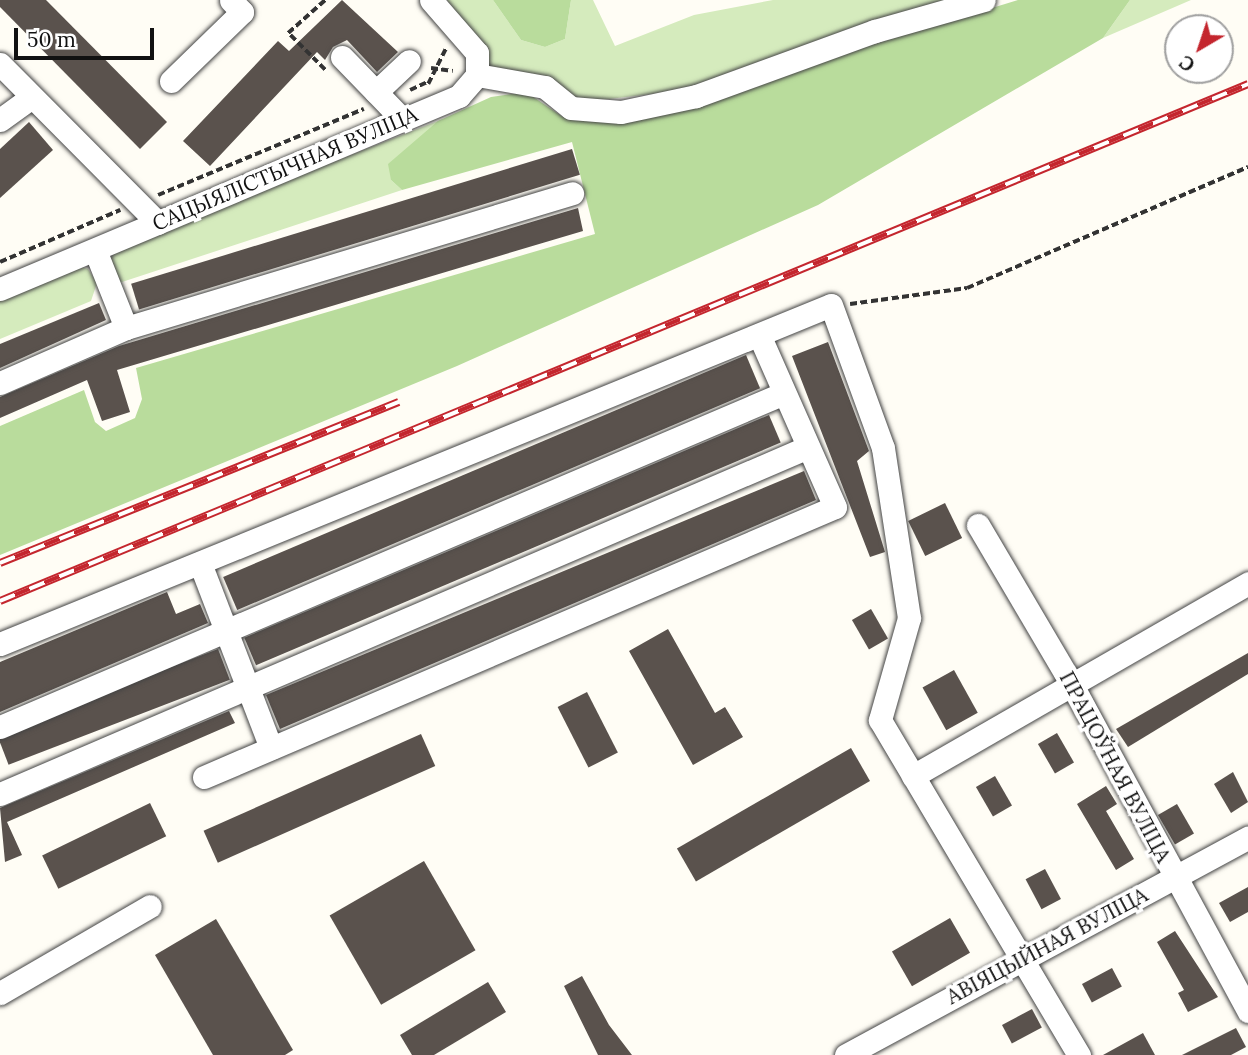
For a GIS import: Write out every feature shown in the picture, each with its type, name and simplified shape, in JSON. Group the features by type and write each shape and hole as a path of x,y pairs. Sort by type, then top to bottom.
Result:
{"street":[{"path":"171,81 242,12 231,0"},
{"path":"431,0 477,53 477,75 545,88 571,108 621,112 696,96 876,31 984,0"},
{"path":"342,57 374,101 402,120"},
{"path":"374,101 409,61"},
{"path":"0,64 158,223"},
{"name":"САЦЫЯЛІСТЫЧНАЯ ВУЛІЦА","path":"0,289 459,96 477,75"},
{"path":"0,120 32,97"},
{"path":"0,383 127,328 572,193"},
{"path":"95,250 127,328"},
{"path":"0,645 831,305 883,448 909,618 880,720 1026,957 1079,1055"},
{"path":"204,777 835,507 759,335"},
{"path":"0,727 784,393"},
{"path":"0,794 808,447"},
{"name":"ПРАЦОЎНАЯ ВУЛІЦА","path":"978,525 1071,683 1248,1011"},
{"path":"200,563 271,748"},
{"path":"913,776 1248,583"},
{"name":"АВІЯЦЫЙНАЯ ВУЛІЦА","path":"846,1055 1248,838"},
{"path":"0,993 150,906"}],"path":[{"path":"325,0 288,33 335,81"},
{"path":"144,200 374,101 427,82 440,52 452,44"},
{"path":"427,82 433,91"},
{"path":"354,100 374,101"},
{"path":"831,305 967,288 1248,167"},
{"path":"0,262 128,207"}],"green space":[{"path":"447,0 493,0 521,40 545,47 565,39 571,0 593,0 615,46 694,15 773,0 955,0 686,90 583,102 489,69 489,56"},
{"path":"493,0 571,0 565,39 545,47 521,40"},
{"path":"1018,0 1130,0 1103,38 818,205 457,366 0,555 0,426 84,390 95,422 106,431 135,418 142,399 136,368 595,234 572,142 402,190 391,180 388,164 438,121 491,97 526,92 563,117 641,116"},
{"path":"1130,0 1191,0 1103,38"},
{"path":"443,119 391,180 402,190 119,283 107,266 118,246"},
{"path":"76,265 88,269 97,283 91,301 0,339 0,296"}],"building":[{"path":"0,0 46,0 167,122 140,149 0,7"},
{"path":"342,0 398,52 377,72 347,40 333,47 325,60 317,52 210,166 183,141 278,41 289,51"},
{"path":"29,122 53,150 0,198 0,149"},
{"path":"572,149 580,175 139,310 131,284"},
{"path":"578,208 583,231 117,370 130,412 102,421 87,380 0,418 0,397 119,346"},
{"path":"99,303 106,320 0,368 0,344"},
{"path":"828,342 869,451 857,461 885,552 870,557 792,356"},
{"path":"746,355 760,388 237,610 223,577"},
{"path":"769,415 781,443 256,665 244,638"},
{"path":"804,471 816,500 280,729 266,695"},
{"path":"945,503 962,538 925,556 908,521"},
{"path":"167,592 176,614 200,604 208,623 0,712 0,662"},
{"path":"871,609 888,638 869,649 852,620"},
{"path":"668,629 715,713 725,707 743,737 693,765 629,651"},
{"path":"218,649 230,680 9,765 0,742 0,733"},
{"path":"1248,653 1248,674 1128,747 1116,729"},
{"path":"954,670 978,713 946,730 923,687"},
{"path":"587,692 618,753 588,768 558,707"},
{"path":"229,711 235,723 7,822 22,855 5,862 0,808"},
{"path":"1057,733 1074,762 1055,773 1038,744"},
{"path":"421,734 435,766 218,863 204,831"},
{"path":"851,748 870,781 696,881 677,849"},
{"path":"1233,772 1248,802 1231,813 1214,784"},
{"path":"995,776 1012,805 993,816 976,787"},
{"path":"1106,786 1117,804 1106,811 1134,859 1116,870 1077,804"},
{"path":"150,803 166,836 58,889 42,856"},
{"path":"1177,804 1194,833 1175,844 1158,815"},
{"path":"424,861 476,950 381,1005 330,916"},
{"path":"1045,869 1061,899 1042,909 1026,879"},
{"path":"1248,887 1248,912 1230,922 1219,903"},
{"path":"950,918 970,953 912,986 892,951"},
{"path":"216,919 293,1050 285,1055 213,1055 155,955"},
{"path":"1175,931 1218,997 1188,1012 1178,993 1184,990 1157,942"},
{"path":"1112,968 1122,987 1092,1003 1082,984"},
{"path":"582,976 609,1025 632,1055 598,1055 564,986"},
{"path":"488,982 506,1012 434,1055 412,1055 400,1035"},
{"path":"1032,1009 1042,1028 1012,1044 1002,1025"},
{"path":"1236,1028 1246,1047 1231,1055 1182,1055"},
{"path":"1143,1033 1155,1055 1103,1055"}],"railway":[{"path":"0,601 1248,84"},
{"path":"0,563 399,402"}]}
